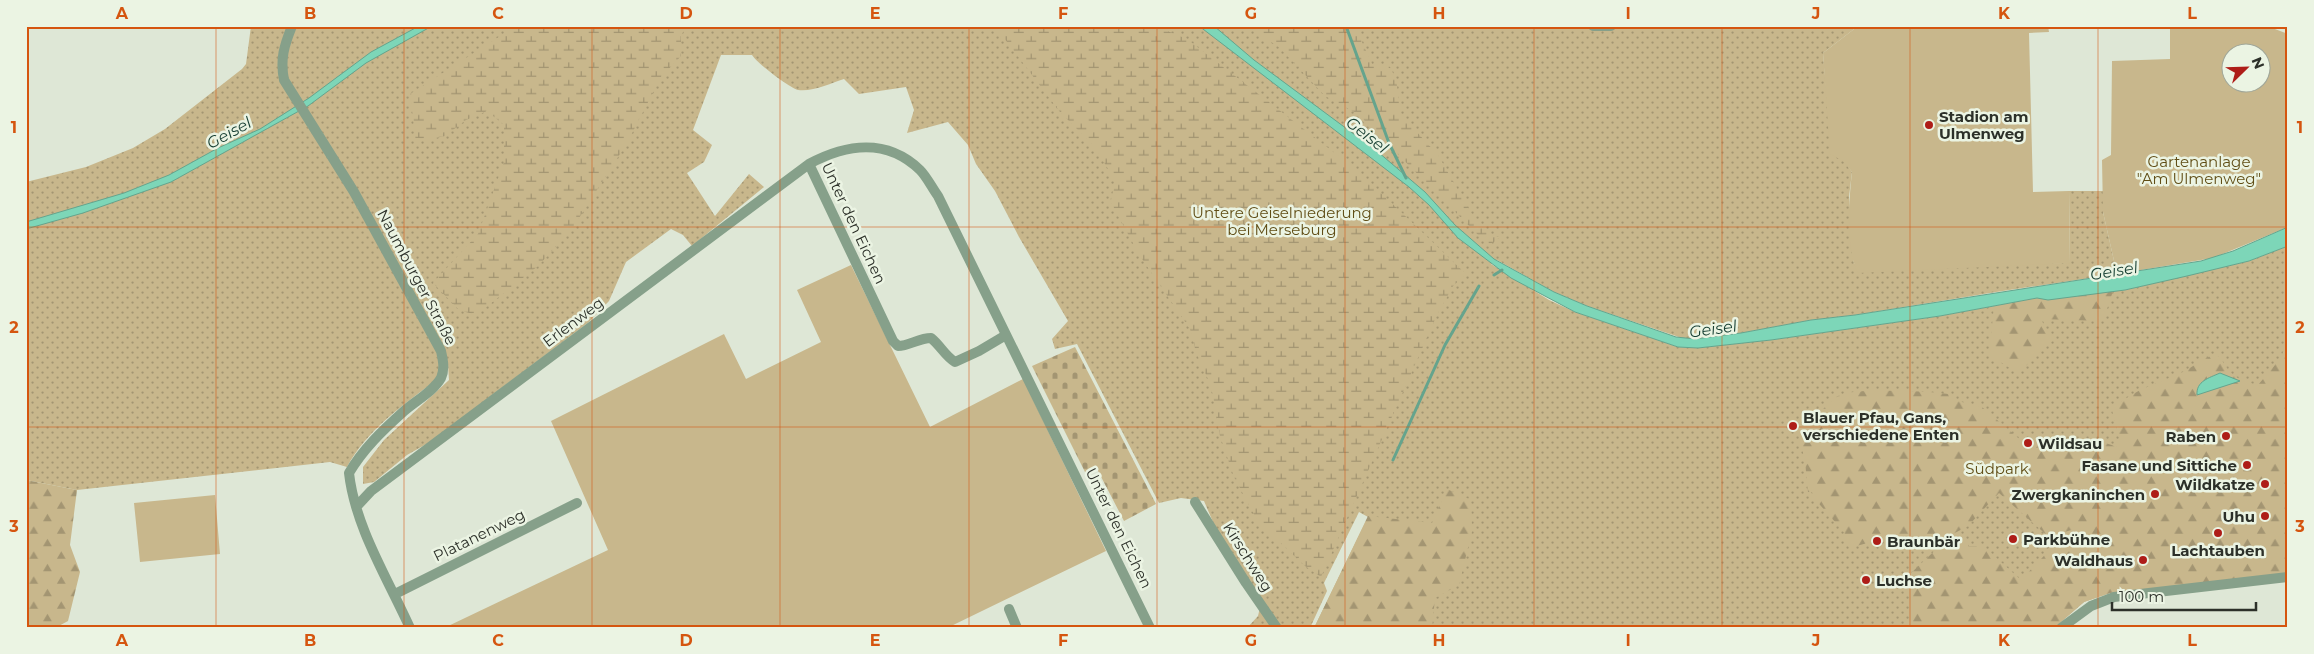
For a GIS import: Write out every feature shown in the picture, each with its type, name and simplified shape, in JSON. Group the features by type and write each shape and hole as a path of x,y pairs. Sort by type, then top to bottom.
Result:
{"street":[{"name":"Naumburger Straße","path":"292,26 282,49 281,65 284,80 354,192 398,270 441,351 444,364 442,377 434,386 403,411 357,458 349,473 351,489 363,528 410,628"},
{"path":"1593,26 1611,26"},
{"name":"Unter den Eichen","path":"1006,335 979,351 954,362 947,357 940,345 931,338 920,338 903,346 898,346 893,341 809,164 831,152 851,148 873,148 897,154 922,172 948,216 1150,628"},
{"name":"Erlenweg","path":"356,506 371,491 809,164"},
{"name":"Kirschweg","path":"1196,502 1246,583 1277,628"},
{"name":"Platanenweg","path":"395,594 577,503"},
{"path":"2061,628 2091,606 2114,597 2288,577"},
{"path":"1008,610 1017,628"}],"green space":[{"path":"251,26 1583,26 1603,31 1623,26 1858,26 1823,53 1830,115 1839,146 1852,172 1849,197 1854,264 2070,263 2069,191 2103,191 2103,212 2117,274 1855,315 1811,320 1741,333 1685,339 1587,306 1554,292 1497,260 1491,264 1549,300 1575,312 1678,347 1697,348 1771,340 1940,316 2037,298 2125,290 2249,261 2288,246 2288,574 2110,593 2084,602 2054,628 1314,628 1368,517 1359,512 1324,583 1327,591 1310,628 1247,628 1258,616 1261,603 1225,550 1204,501 1181,498 1159,503 1077,344 1055,349 1052,339 1068,321 1019,237 995,191 976,164 968,145 948,122 907,133 914,110 906,87 859,94 844,79 816,88 798,90 773,74 752,55 721,55 693,130 712,145 704,162 687,173 715,216 749,174 764,187 692,246 683,235 671,229 626,262 609,301 589,322 430,442 407,455 374,482 363,484 363,467 384,440 449,380 448,364 440,369 435,381 398,409 375,430 364,442 347,467 330,462 77,490 26,480 26,182 86,167 133,148 165,129 242,69 246,64"},
{"path":"516,26 686,26 681,36 681,56 661,77 627,143 572,229 538,266 476,315 459,310 433,283 478,234 504,162 504,125 487,111 466,120 445,136 416,142 410,94"},
{"name":"Untere Geiselniederung bei Merseburg","path":"995,26 1155,26 1187,39 1358,171 1466,274 1453,286 1437,315 1321,577 1305,566 1258,522 1234,477 1220,436 1211,386 1196,352 1190,329 1140,256 1110,201 1116,182 1094,146 1060,112"},
{"path":"1246,26 1358,26 1362,42 1373,66 1389,65 1396,79 1401,115 1438,155 1474,218 1492,236 1500,237 1489,246 1358,114 1325,96 1279,47"},
{"name":"Stadion am Ulmenweg","path":"1858,26 2048,26 2049,32 2029,33 2033,192 2069,191 2070,263 1858,273 1851,251 1849,224 1852,172 1843,161 1830,154 1823,53"},
{"name":"Gartenanlage \"Am Ulmenweg\"","path":"2170,26 2267,26 2288,34 2288,227 2213,258 2117,274 2103,212 2102,160 2111,155 2112,61 2170,59"},
{"path":"851,265 930,427 1023,379 1106,551 947,628 444,628 608,550 551,421 724,334 746,379 821,342 797,290"},
{"path":"2113,291 2103,321 2041,319 2052,341 2018,373 1989,355 1994,306 2037,298 2048,300"},
{"name":"Südpark","path":"2288,341 2288,574 2110,593 2084,602 2054,628 1909,628 1911,573 1943,543 1959,542 1966,539 1969,546 1983,546 2021,580 2059,540 2076,534 2075,529 2050,538 1999,493 1968,526 1951,535 1871,542 1849,548 1844,532 1813,497 1812,492 1808,492 1805,461 1799,436 1825,407 1840,395 1860,391 1910,391 1948,394 1950,399 1982,407 2024,443 2025,449 2033,449 2046,444 2072,439 2099,441 2116,447 2120,442 2112,410 2127,398 2143,389 2182,373 2215,354 2234,375 2244,381 2258,385 2280,359"},
{"path":"1075,347 1156,504 1124,521 1097,469 1086,474 1032,366"},
{"path":"26,480 77,490 70,545 80,572 68,621 55,628 26,628"},
{"path":"1447,489 1471,500 1472,531 1459,585 1435,598 1432,628 1314,628 1368,516 1432,523"},
{"path":"215,495 220,554 140,562 134,503"}],"shaded area":[{"path":"419,26 432,26 366,63 308,106 171,182 83,213 26,229 26,222 124,193 169,175 218,148 260,129 309,98 371,52"},
{"path":"1199,26 1214,26 1254,60 1378,152 1425,192 1455,225 1494,259 1554,292 1587,306 1676,337 1695,339 1741,333 1811,320 1855,315 2201,261 2233,251 2288,227 2288,246 2249,261 2125,290 2048,300 2037,298 1940,316 1771,340 1698,348 1678,347 1575,312 1511,278 1458,238 1429,205 1409,187"},
{"path":"2220,373 2240,381 2197,395 2197,390 2201,383"}],"waterway":[{"name":"Geisel","path":"1346,26 1389,143 1406,178"},
{"path":"1494,275 1502,270"},
{"path":"1393,460 1445,345 1479,286"}],"place":[{"name":"Stadion am Ulmenweg","path":"1929,125"},
{"name":"Blauer Pfau, Gans, verschiedene Enten","path":"1793,426"},
{"name":"Raben","path":"2226,436"},
{"name":"Wildsau","path":"2028,443"},
{"name":"Fasane und Sittiche","path":"2247,465"},
{"name":"Wildkatze","path":"2265,484"},
{"name":"Zwergkaninchen","path":"2155,494"},
{"name":"Uhu","path":"2265,516"},
{"name":"Lachtauben","path":"2218,533"},
{"name":"Parkbühne","path":"2013,539"},
{"name":"Braunbär","path":"1877,541"},
{"name":"Waldhaus","path":"2143,560"},
{"name":"Luchse","path":"1866,580"}]}
